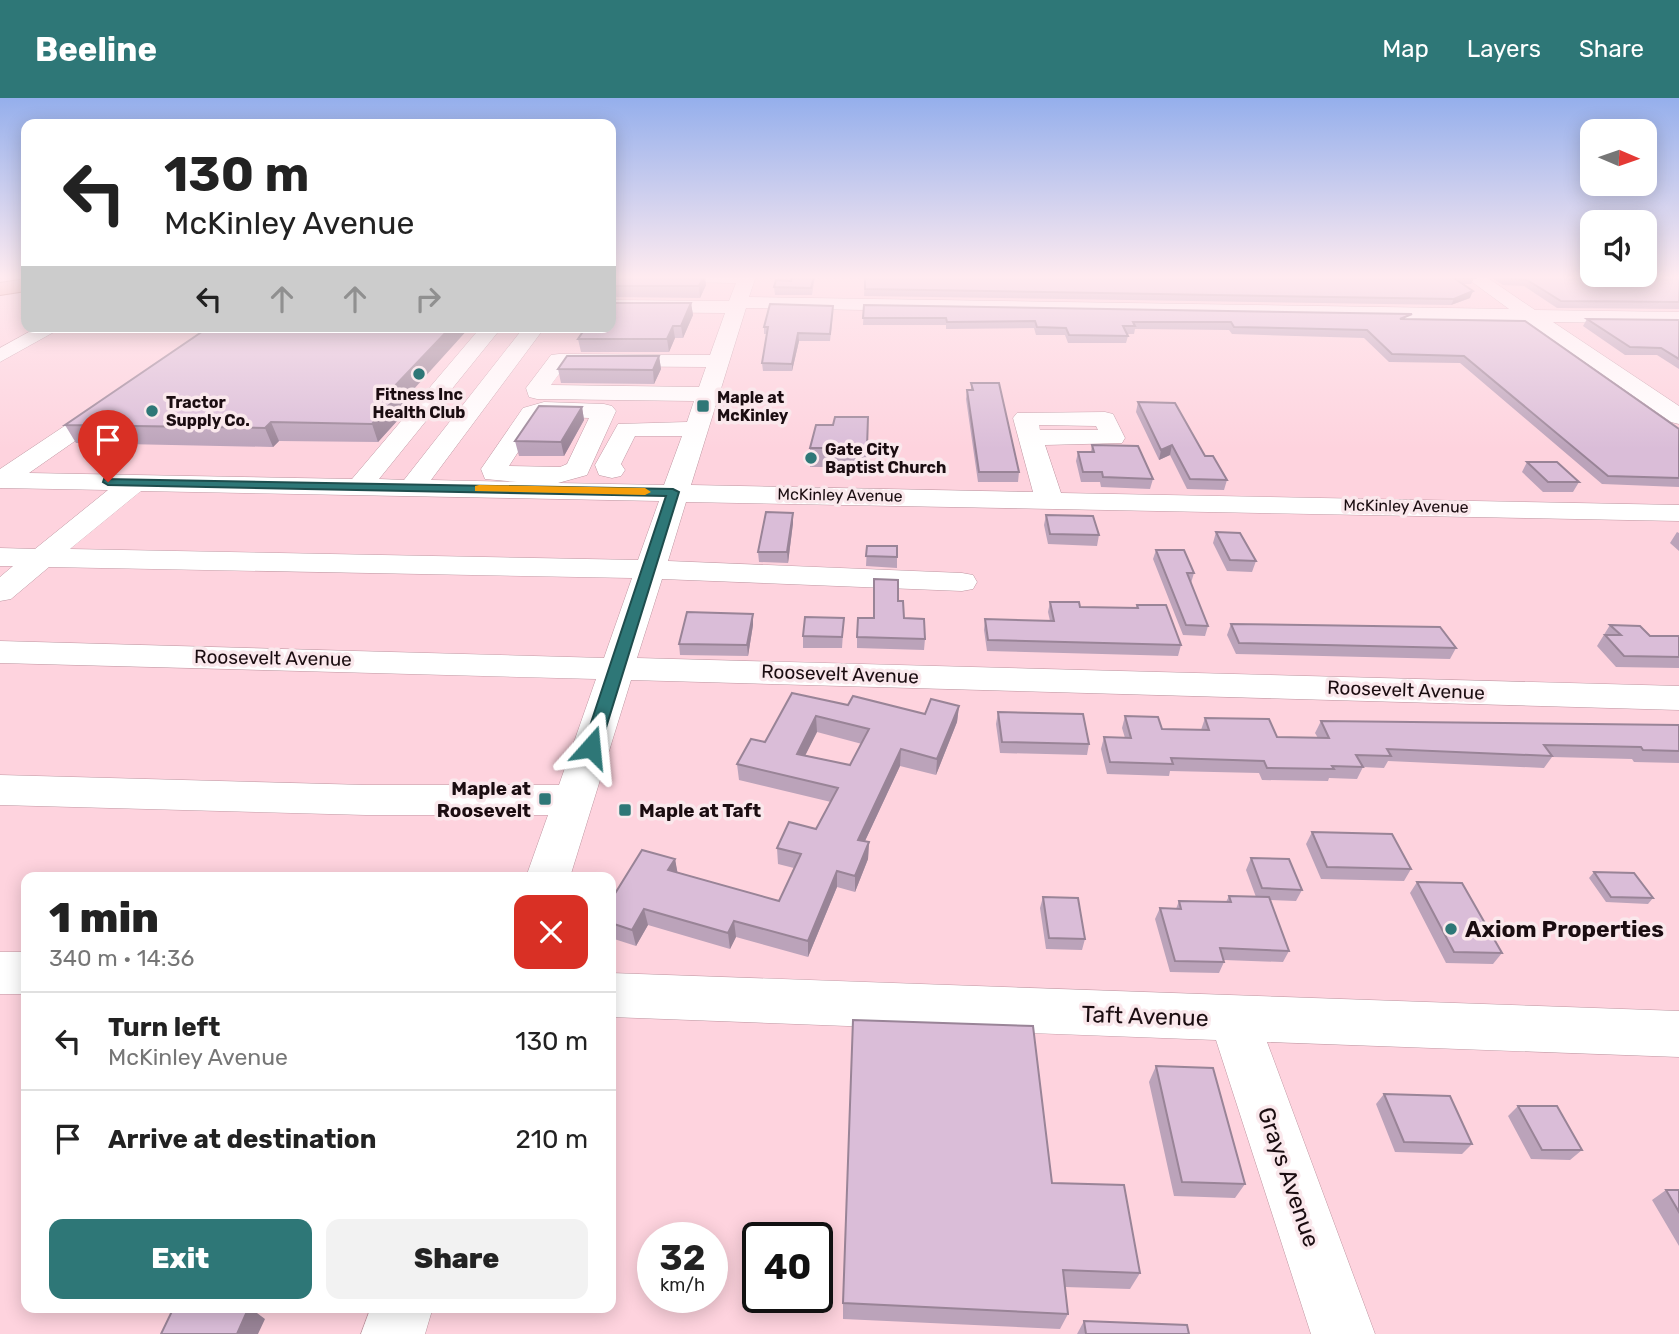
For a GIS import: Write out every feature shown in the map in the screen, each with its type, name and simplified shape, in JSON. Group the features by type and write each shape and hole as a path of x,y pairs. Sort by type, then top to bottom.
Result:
{"street":[{"path":"0,356 41,334"},
{"path":"360,486 486,334"},
{"path":"412,487 530,334"},
{"path":"550,872 728,334"},
{"path":"1557,334 1679,417"},
{"path":"703,337 721,354"},
{"path":"654,346 703,337"},
{"path":"707,394 546,393 537,392 537,388 559,360 721,354"},
{"path":"1633,386 1679,387"},
{"path":"438,390 486,391"},
{"path":"0,480 125,395"},
{"path":"677,482 616,471 608,469 608,466 627,429 695,429"},
{"path":"1030,437 1049,499"},
{"name":"McKinley Avenue","path":"0,480 412,487 531,482 677,482 1049,499 1679,513"},
{"path":"0,592 135,482"},
{"path":"0,557 649,569 962,582"},
{"name":"Roosevelt Avenue","path":"0,652 1679,698"},
{"path":"0,790 366,800 574,800"},
{"path":"0,973 21,974"},
{"name":"Taft Avenue","path":"616,995 1679,1034"},
{"name":"Grays Avenue","path":"1234,1019 1343,1334"},
{"path":"393,1334 400,1313"}],"building":[{"path":"199,334 445,334 389,392 401,392 372,424 271,422 265,428 65,425"},
{"path":"582,334 669,334 667,339 578,339"},
{"path":"767,334 798,334 792,364 762,363"},
{"path":"1127,334 1128,336 1069,335"},
{"path":"1371,334 1543,334 1679,429 1679,478 1608,476 1464,356 1392,354"},
{"path":"1610,334 1679,334 1679,359 1661,348 1630,347"},
{"path":"567,356 659,356 653,370 558,369"},
{"path":"971,383 999,383 1019,472 979,472 967,390 973,390"},
{"path":"1138,402 1175,403 1205,456 1213,456 1227,480 1190,479 1172,445 1161,450"},
{"path":"539,406 582,407 561,442 515,441"},
{"path":"835,417 868,417 867,448 810,448 816,425 833,425"},
{"path":"1092,445 1138,446 1153,479 1103,477 1102,472 1083,472 1078,452 1094,452"},
{"path":"1527,462 1557,462 1579,482 1548,482"},
{"path":"766,512 793,513 787,552 758,552"},
{"path":"1046,515 1093,516 1099,535 1050,534"},
{"path":"1216,532 1240,533 1256,561 1230,560"},
{"path":"867,546 897,546 897,557 866,556"},
{"path":"1156,550 1184,550 1194,573 1187,573 1208,626 1186,625"},
{"path":"874,579 898,580 898,601 903,601 904,618 924,619 925,639 857,637 858,618 874,618"},
{"path":"1050,602 1079,602 1080,607 1138,608 1137,605 1166,605 1181,645 988,640 985,619 1054,621"},
{"path":"687,612 753,614 747,645 679,644"},
{"path":"805,617 844,618 842,637 803,636"},
{"path":"1231,624 1440,627 1456,648 1239,643"},
{"path":"1610,625 1640,626 1650,636 1679,636 1679,657 1624,656 1605,635 1621,635"},
{"path":"792,693 848,705 853,696 925,714 931,699 959,706 937,759 901,749 858,840 869,842 855,876 837,871 808,941 734,921 728,933 644,909 632,930 616,925 616,892 642,850 675,859 668,870 779,901 801,854 777,848 789,822 816,829 838,788 737,764 751,739 765,742","holes":["816,716 869,729 850,765 797,754"]},
{"path":"998,712 1083,714 1089,744 1002,742"},
{"path":"1125,716 1158,717 1162,729 1209,730 1205,718 1269,719 1277,737 1329,738 1321,721 1679,725 1679,751 1643,750 1641,747 1544,745 1552,756 1387,749 1391,756 1356,755 1363,767 1332,766 1334,769 1267,768 1264,761 1171,758 1173,764 1110,762 1104,737 1131,738"},
{"path":"1312,832 1392,834 1411,869 1327,867"},
{"path":"1251,858 1289,859 1302,890 1262,888"},
{"path":"1594,872 1634,873 1653,898 1611,897"},
{"path":"1417,882 1462,883 1502,953 1454,952"},
{"path":"1229,896 1269,897 1289,951 1220,948 1224,962 1175,961 1160,908 1181,909 1179,901 1231,902"},
{"path":"1043,897 1078,898 1085,939 1049,938"},
{"path":"853,1020 1033,1026 1052,1183 1124,1185 1140,1273 1063,1270 1068,1314 843,1303"},
{"path":"1156,1066 1213,1068 1245,1184 1182,1182"},
{"path":"1384,1094 1450,1096 1472,1144 1404,1142"},
{"path":"1518,1106 1557,1106 1582,1150 1542,1150"},
{"path":"1666,1190 1679,1190 1679,1212"},
{"path":"171,1313 246,1313 237,1334 161,1334"},
{"path":"1084,1321 1187,1325 1189,1334 1086,1334"}],"slow traffic":[{"path":"479,489 645,492"}],"place":[{"name":"Fitness Inc Health Club","path":"419,374"},
{"name":"Maple at McKinley","path":"703,406"},
{"name":"Tractor Supply Co.","path":"152,411"},
{"name":"Gate City Baptist Church","path":"811,458"},
{"name":"Maple at Roosevelt","path":"545,799"},
{"name":"Maple at Taft","path":"625,810"},
{"name":"Axiom Properties","path":"1451,929"}],"route":[{"path":"108,482 673,492 591,747"}]}
